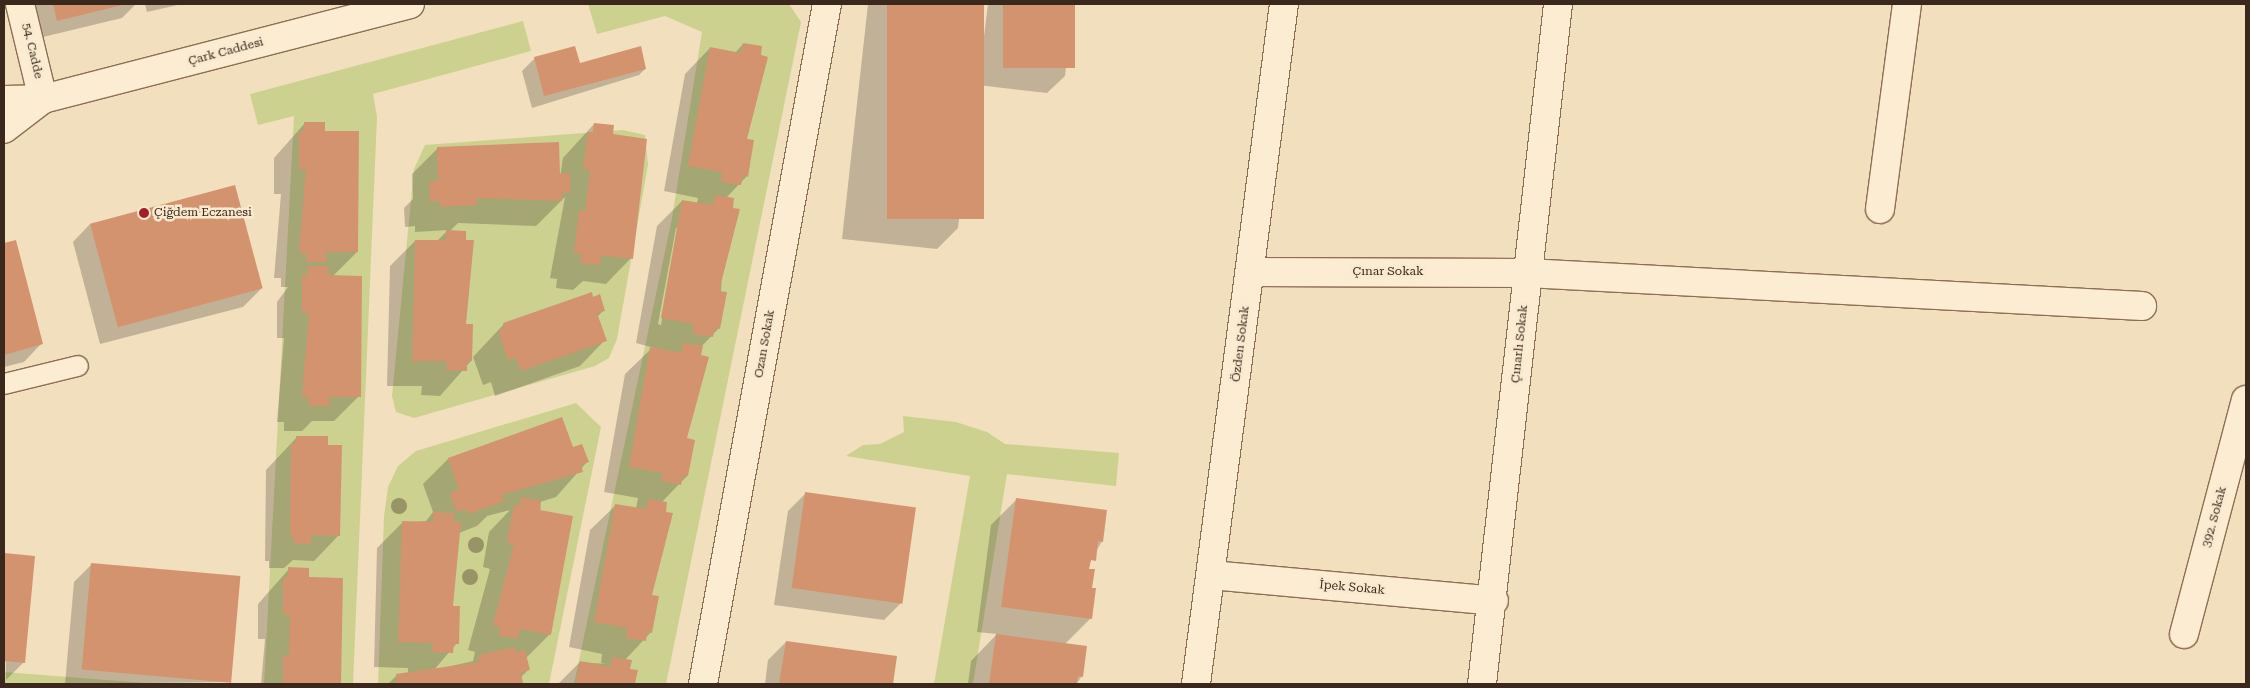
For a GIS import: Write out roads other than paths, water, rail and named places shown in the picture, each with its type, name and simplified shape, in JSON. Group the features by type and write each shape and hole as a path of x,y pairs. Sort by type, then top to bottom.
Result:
{"street":[{"name":"54. Cadde","path":"20,4 43,99"},
{"name":"Çark Caddesi","path":"4,100 43,99 410,4"},
{"name":"Ozan Sokak","path":"702,684 827,4"},
{"name":"Özden Sokak","path":"1196,684 1284,4"},
{"name":"Çınarlı Sokak","path":"1482,684 1494,601 1527,273 1558,4"},
{"path":"1880,209 1907,4"},
{"name":"Çark Caddesi","path":"4,129 43,99"},
{"name":"Çınar Sokak","path":"1250,272 1527,273 2142,306"},
{"name":"392. Sokak","path":"2184,634 2246,400"},
{"name":"İpek Sokak","path":"1211,574 1494,601"}],"lane":[{"path":"4,384 78,366"}],"place":[{"name":"Çiğdem Eczanesi","path":"144,213"}]}
